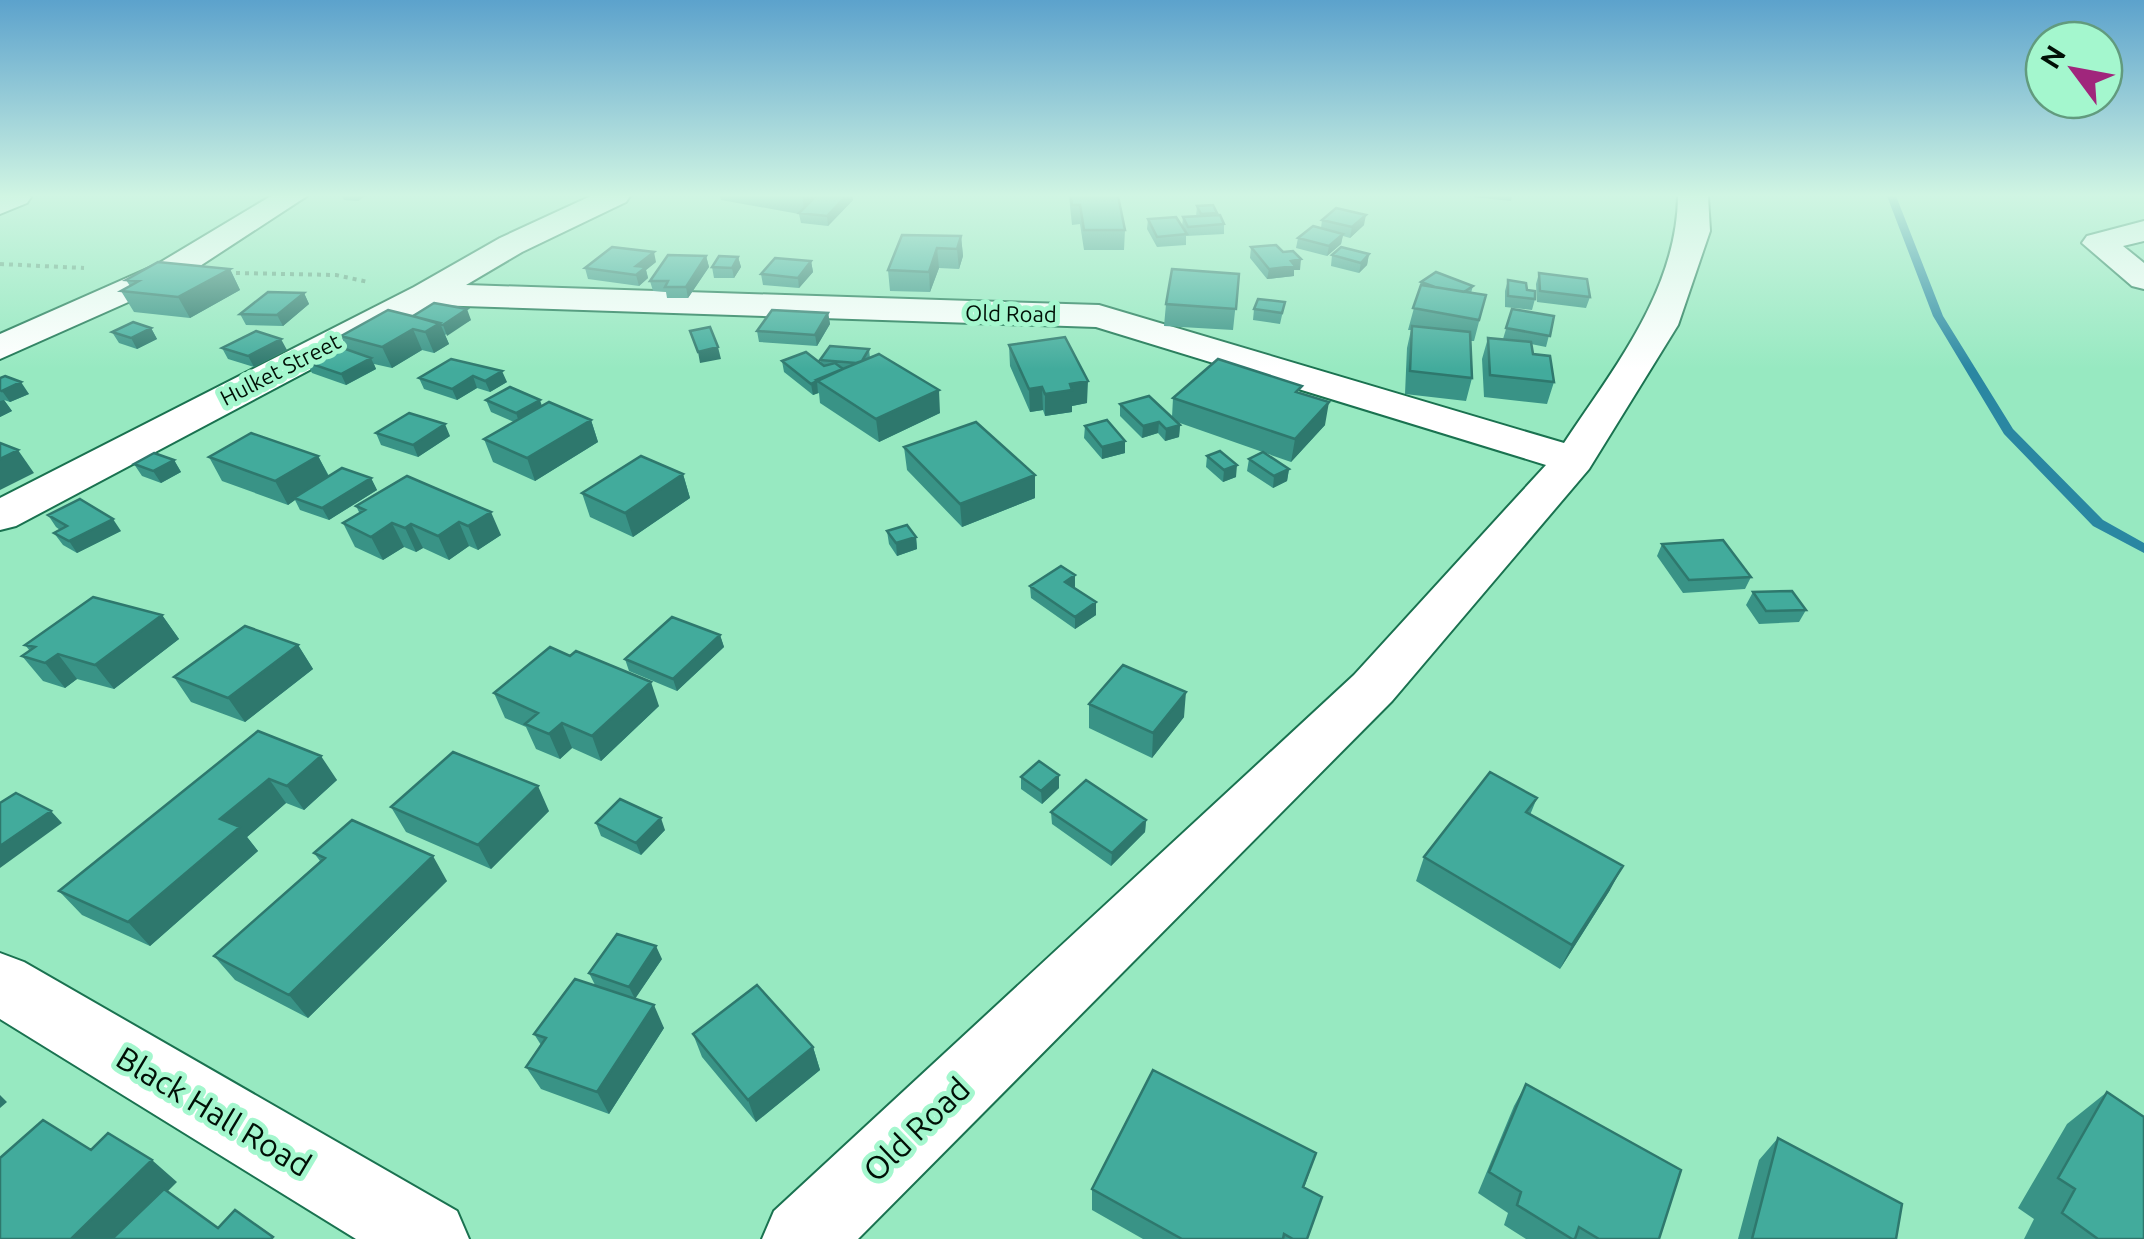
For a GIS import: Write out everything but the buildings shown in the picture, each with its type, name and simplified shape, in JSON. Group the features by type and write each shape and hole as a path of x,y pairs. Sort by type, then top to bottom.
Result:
{"street":[{"path":"0,348 168,272 198,254"},
{"name":"Hulket Street","path":"0,516 496,254"},
{"name":"Old Road","path":"802,1239 1373,688 1574,460 1660,325 1686,254"},
{"path":"2112,254 2144,278"},
{"name":"Old Road","path":"426,294 1099,316 1574,460"},
{"name":"Black Hall Road","path":"0,983 428,1239"}],"waterway":[{"path":"1914,254 1938,316 2008,431 2098,523 2144,549"}]}
